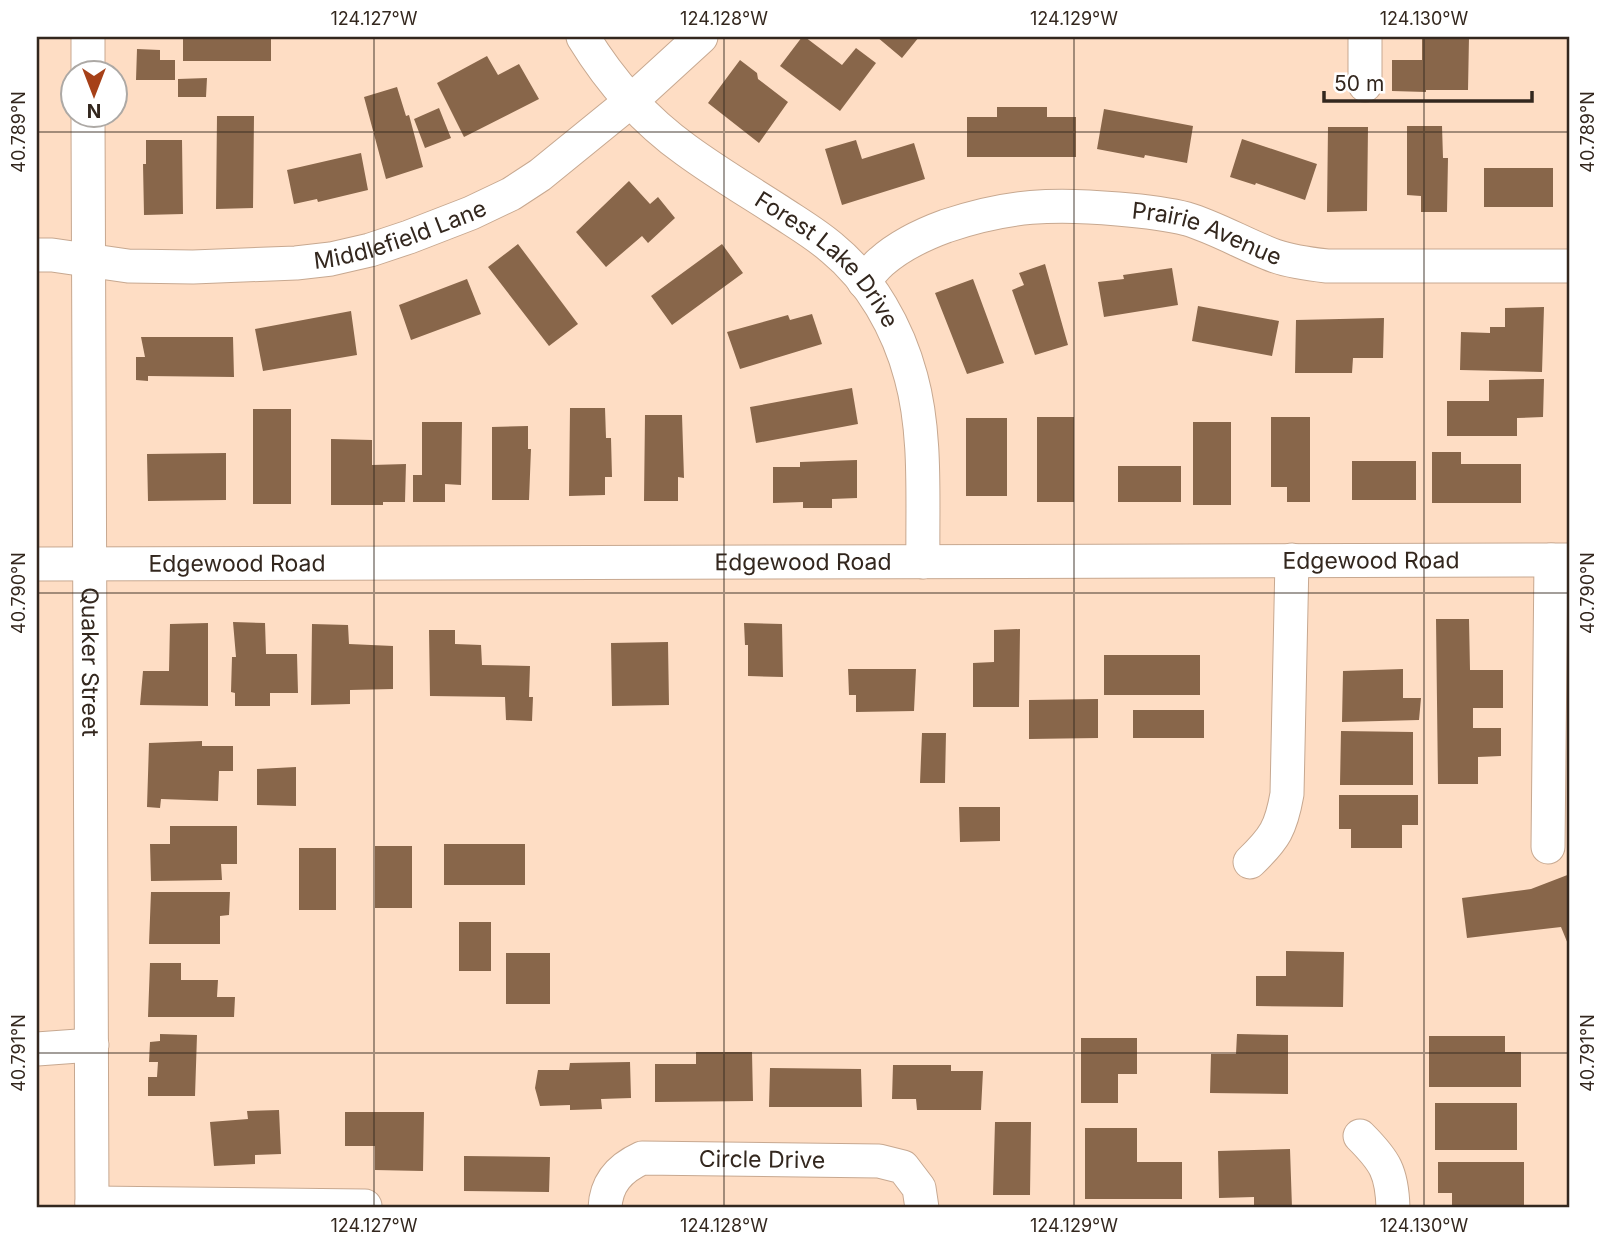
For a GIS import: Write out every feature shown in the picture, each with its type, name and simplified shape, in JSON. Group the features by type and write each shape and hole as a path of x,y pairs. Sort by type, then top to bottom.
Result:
{"street":[{"path":"88,37 88,60"},
{"name":"Forest Lake Drive","path":"583,37 601,65 659,129 833,248 878,302 895,332 906,360 916,399 921,445 923,562"},
{"name":"Middlefield Lane","path":"37,255 128,266 259,265 331,259 370,250 441,225 511,194 540,175 631,101 701,37"},
{"path":"1365,37 1365,85"},
{"name":"Quaker Street","path":"88,130 92,1205"},
{"name":"Prairie Avenue","path":"864,282 881,262 932,231 993,212 1061,205 1159,213 1189,219 1273,256 1301,263 1327,266 1570,267"},
{"path":"1548,846 1561,560"},
{"name":"Edgewood Road","path":"37,564 1561,560"},
{"path":"1250,862 1274,836 1281,822 1287,794 1292,561"},
{"path":"37,1049 92,1045"},
{"path":"1360,1136 1386,1166 1393,1187 1393,1208"},
{"name":"Circle Drive","path":"605,1208 610,1184 618,1172 642,1157 879,1161 903,1167 919,1188 922,1208"},
{"path":"92,1205 365,1206"}],"building":[{"path":"183,37 271,37 271,61 183,61"},
{"path":"802,37 842,65 856,48 876,63 840,111 780,66"},
{"path":"877,37 919,37 902,58"},
{"path":"1422,37 1469,37 1468,90 1392,91 1392,60 1422,60"},
{"path":"137,49 160,50 160,60 175,60 175,80 136,80"},
{"path":"487,56 498,75 519,64 539,99 464,137 437,83"},
{"path":"740,60 757,73 758,79 788,102 759,143 708,103"},
{"path":"207,78 206,97 178,97 178,79"},
{"path":"397,87 406,116 409,115 423,167 386,179 364,97"},
{"path":"997,107 1047,107 1047,117 1076,117 1076,157 967,157 967,117 997,117"},
{"path":"439,108 451,138 425,148 414,119"},
{"path":"1104,109 1193,126 1187,163 1097,149"},
{"path":"217,116 254,116 253,208 216,209"},
{"path":"1407,126 1442,126 1443,158 1448,158 1447,212 1421,212 1421,196 1407,195"},
{"path":"1328,127 1368,127 1367,211 1327,212"},
{"path":"1242,139 1317,164 1305,200 1230,177"},
{"path":"146,140 182,140 183,214 144,215 143,164 146,164"},
{"path":"856,140 862,159 914,143 925,179 842,205 825,149"},
{"path":"361,153 368,190 318,202 317,199 294,204 287,170"},
{"path":"1484,168 1553,168 1553,207 1484,207"},
{"path":"629,181 650,204 658,197 675,218 648,243 642,236 606,267 576,232"},
{"path":"518,244 578,324 549,346 488,267"},
{"path":"722,244 743,273 672,325 651,296"},
{"path":"1045,264 1068,345 1035,355 1012,290 1024,285 1019,273"},
{"path":"1172,268 1178,305 1104,317 1098,282 1124,279 1123,275"},
{"path":"467,279 481,314 411,340 399,305"},
{"path":"973,279 1004,363 967,374 935,293"},
{"path":"1198,306 1279,321 1272,356 1192,341"},
{"path":"1544,307 1542,372 1460,370 1461,332 1490,333 1490,327 1505,327 1505,308"},
{"path":"351,311 357,355 263,371 255,329"},
{"path":"812,314 822,344 740,369 727,332 788,315 790,320"},
{"path":"1384,318 1383,358 1353,358 1352,373 1295,373 1296,320"},
{"path":"141,337 233,337 234,377 148,376 148,381 136,380 136,357 145,357"},
{"path":"1544,379 1543,417 1517,418 1517,436 1447,436 1447,401 1489,401 1489,380"},
{"path":"852,388 858,424 756,443 750,407"},
{"path":"570,408 605,408 606,438 611,438 612,477 605,477 605,495 569,496"},
{"path":"253,409 291,409 291,504 253,504"},
{"path":"645,415 682,415 684,478 678,477 678,501 644,501"},
{"path":"1037,417 1074,417 1074,502 1037,502"},
{"path":"1271,417 1310,417 1310,502 1287,502 1287,487 1271,487"},
{"path":"966,418 1007,418 1007,496 966,496"},
{"path":"422,422 462,422 461,485 445,484 445,502 413,502 413,475 422,475"},
{"path":"1193,422 1231,422 1231,505 1193,505"},
{"path":"528,426 528,449 531,449 529,500 492,500 492,427"},
{"path":"331,439 372,440 372,465 406,464 405,502 383,502 383,505 331,505"},
{"path":"1432,452 1461,452 1461,464 1521,464 1521,503 1432,503"},
{"path":"226,453 226,500 148,501 147,454"},
{"path":"857,460 857,498 832,499 832,508 803,508 803,502 773,503 773,467 800,467 800,462"},
{"path":"1352,461 1416,461 1416,500 1352,500"},
{"path":"1118,466 1181,466 1181,502 1118,502"},
{"path":"1436,619 1469,619 1470,670 1503,670 1503,708 1473,708 1473,728 1501,728 1501,756 1478,757 1478,784 1438,784"},
{"path":"233,622 265,623 266,654 297,654 298,693 270,693 270,706 235,706 235,693 231,692 232,657 236,657"},
{"path":"208,623 208,706 140,705 143,671 169,671 170,624"},
{"path":"744,623 782,624 783,677 748,676 748,645 745,645"},
{"path":"312,624 348,625 349,644 393,646 393,689 350,690 350,704 311,705"},
{"path":"1020,629 1019,707 973,707 973,663 994,662 994,630"},
{"path":"429,630 455,630 455,644 481,645 482,665 530,666 529,697 533,697 532,721 506,720 505,697 430,696"},
{"path":"668,642 669,705 612,706 611,643"},
{"path":"1104,655 1200,655 1200,695 1104,695"},
{"path":"848,669 916,669 914,711 856,712 856,695 849,695"},
{"path":"1403,669 1403,698 1421,698 1419,720 1342,722 1343,671"},
{"path":"1098,699 1098,738 1029,739 1029,700"},
{"path":"1133,710 1204,710 1204,738 1133,738"},
{"path":"1341,731 1413,732 1413,785 1340,785"},
{"path":"922,733 946,733 945,783 920,783"},
{"path":"202,741 202,746 233,746 233,771 219,771 218,801 161,799 160,808 147,807 149,743"},
{"path":"296,767 296,806 257,805 257,769"},
{"path":"1339,795 1418,795 1418,825 1402,825 1402,848 1351,848 1351,829 1339,829"},
{"path":"959,807 1000,807 1000,841 960,842"},
{"path":"170,826 237,826 237,864 221,864 222,880 151,881 150,844 170,844"},
{"path":"444,844 525,844 525,885 444,885"},
{"path":"375,846 412,846 412,908 375,908"},
{"path":"299,848 336,848 336,910 299,910"},
{"path":"1570,874 1570,949 1561,927 1467,938 1462,898 1531,889"},
{"path":"151,892 230,892 229,915 220,916 220,944 149,944"},
{"path":"459,922 491,922 491,971 459,971"},
{"path":"1286,951 1344,952 1343,1007 1256,1006 1256,976 1286,976"},
{"path":"506,953 550,953 550,1004 506,1004"},
{"path":"150,963 181,963 181,980 218,980 217,997 235,997 234,1017 148,1017"},
{"path":"160,1034 197,1035 195,1096 148,1096 148,1077 157,1077 158,1062 149,1062 150,1042 160,1041"},
{"path":"1237,1034 1288,1035 1288,1094 1210,1093 1211,1054 1236,1054"},
{"path":"1429,1036 1505,1036 1505,1052 1521,1052 1521,1087 1429,1087"},
{"path":"1081,1038 1137,1038 1137,1074 1118,1074 1118,1103 1081,1103"},
{"path":"696,1052 752,1052 753,1101 655,1102 655,1064 696,1064"},
{"path":"630,1062 631,1098 601,1099 602,1109 570,1110 570,1105 540,1106 535,1088 538,1070 569,1070 570,1063"},
{"path":"893,1065 951,1065 951,1071 983,1071 981,1110 917,1110 916,1099 892,1099"},
{"path":"770,1068 861,1069 862,1107 769,1107"},
{"path":"1435,1103 1517,1103 1517,1150 1435,1150"},
{"path":"279,1110 281,1154 255,1155 255,1164 214,1166 210,1122 248,1119 247,1111"},
{"path":"345,1112 424,1112 423,1171 375,1170 375,1146 345,1146"},
{"path":"995,1122 1031,1122 1030,1195 993,1195"},
{"path":"1085,1128 1137,1128 1137,1162 1182,1162 1182,1199 1085,1199"},
{"path":"1290,1149 1292,1208 1254,1208 1254,1197 1219,1198 1218,1151"},
{"path":"464,1156 550,1157 549,1192 464,1191"},
{"path":"1438,1162 1524,1162 1524,1208 1452,1208 1452,1193 1438,1193"}]}
